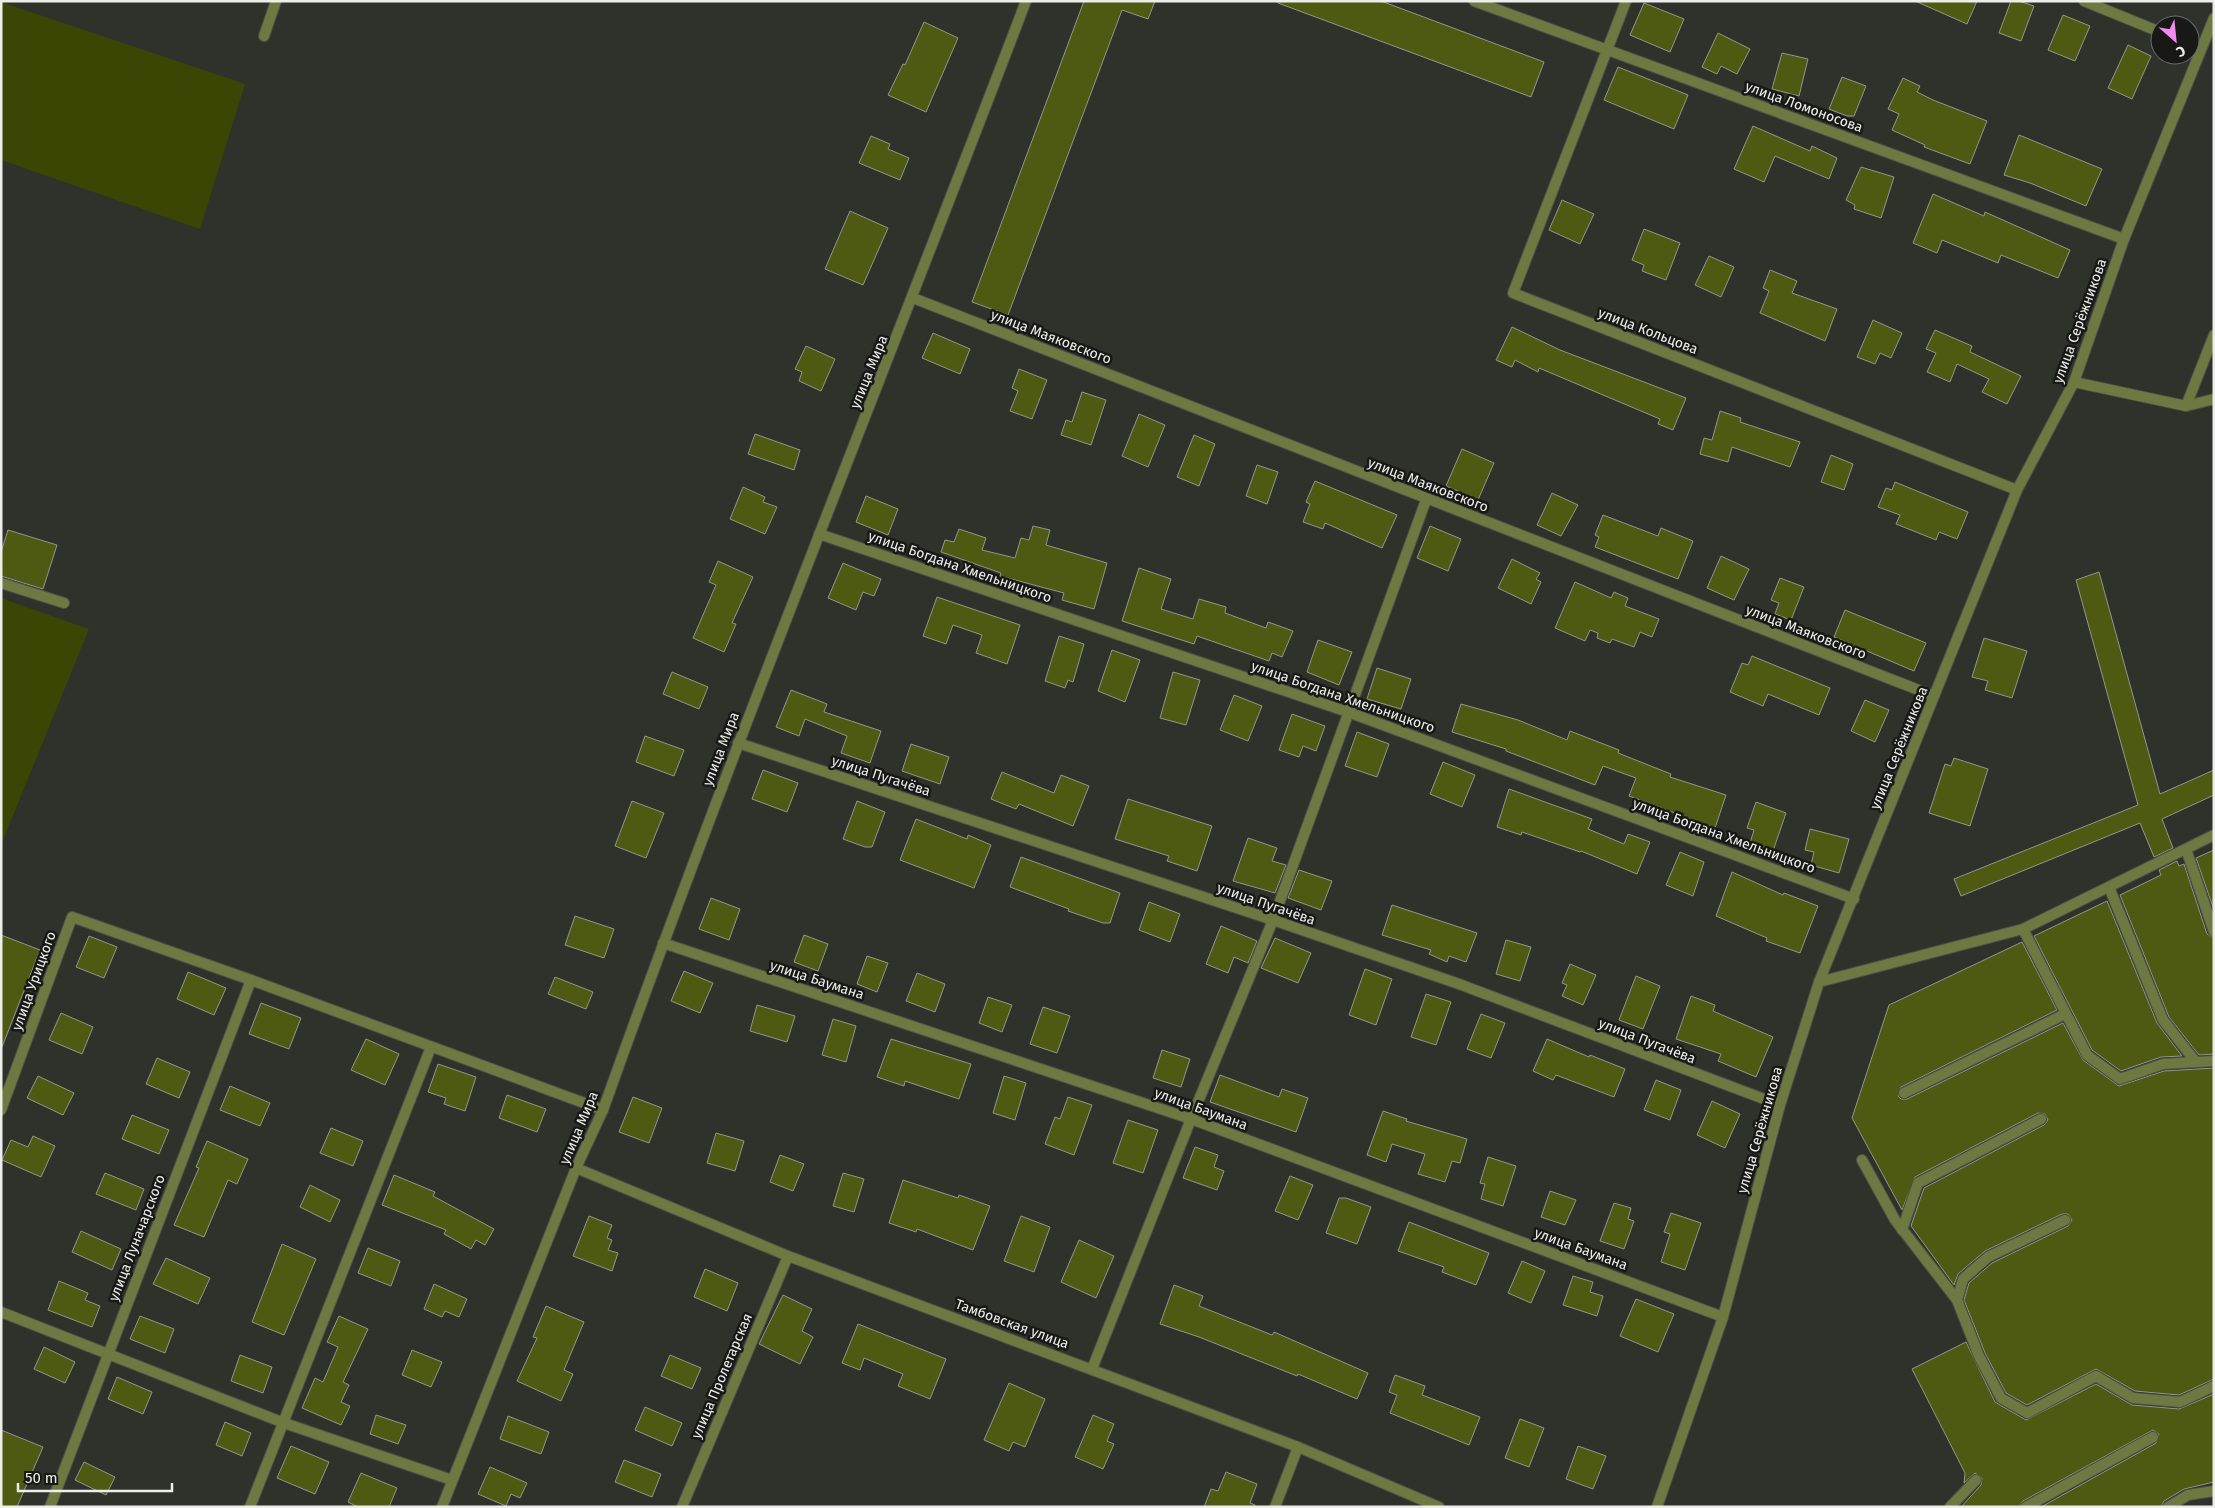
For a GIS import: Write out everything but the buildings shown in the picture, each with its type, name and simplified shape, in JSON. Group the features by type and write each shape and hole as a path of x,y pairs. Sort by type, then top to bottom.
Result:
{"street":[{"path":"264,36 276,1"},
{"name":"улица Мира","path":"442,1507 576,1168 603,1110 738,743 913,298 1026,1"},
{"name":"улица Ломоносова","path":"1474,1 2124,239"},
{"path":"1608,49 1626,1"},
{"path":"2084,1 2150,28"},
{"name":"улица Серёжникова","path":"1657,1507 1723,1317 1780,1105 1819,982 2017,490 2074,382 2124,239 2214,18"},
{"name":"улица Кольцова","path":"1608,49 1513,293 2017,490"},
{"name":"улица Маяковского","path":"913,298 1426,500 1934,696"},
{"path":"2186,406 2214,336"},
{"path":"2074,382 2186,406 2214,399"},
{"path":"1092,1369 1191,1119 1273,920 1426,500"},
{"name":"улица Богдана Хмельницкого","path":"819,534 1348,712 1854,899"},
{"path":"1,583 64,602"},
{"name":"улица Пугачёва","path":"738,743 1273,920 1459,984 1780,1105"},
{"path":"1819,982 2023,929 2214,835"},
{"path":"2186,849 2214,932"},
{"path":"2109,887 2163,1020 2195,1062"},
{"name":"улица Урицкого","path":"1,1110 72,917 251,980"},
{"path":"2023,929 2087,1056 2120,1080 2163,1064 2214,1061"},
{"name":"улица Баумана","path":"663,943 1191,1119 1723,1317"},
{"path":"251,980 603,1110"},
{"name":"улица Луначарского","path":"50,1507 251,980"},
{"path":"1904,1093 2065,1014"},
{"path":"250,1507 431,1047"},
{"path":"1902,1230 1918,1183 2041,1119"},
{"path":"1862,1160 1902,1230 1957,1300 1979,1356 2001,1398 2027,1413 2096,1376 2133,1398 2180,1402 2214,1386"},
{"name":"Тамбовская улица","path":"576,1168 788,1256 1298,1447 1439,1507"},
{"path":"1957,1300 1963,1279 1988,1257 2065,1220"},
{"name":"улица Пролетарская","path":"682,1507 788,1256"},
{"path":"1,1312 107,1355 284,1422 452,1480"},
{"path":"2026,1507 2153,1437"},
{"path":"1275,1507 1298,1447"},
{"path":"1950,1507 1976,1480"},
{"path":"2168,1507 2188,1495 2214,1491"}],"green space":[{"path":"1,2 245,84 200,229 1,160"},
{"path":"1,598 89,629 1,845"}]}
